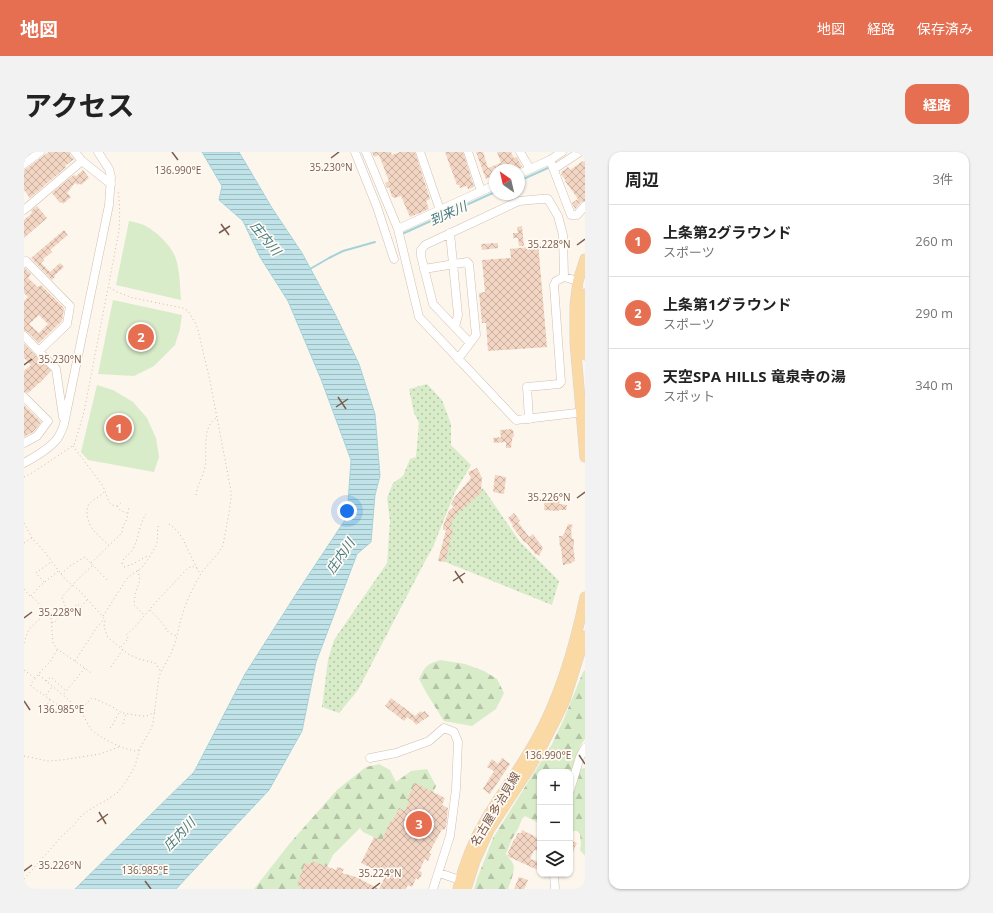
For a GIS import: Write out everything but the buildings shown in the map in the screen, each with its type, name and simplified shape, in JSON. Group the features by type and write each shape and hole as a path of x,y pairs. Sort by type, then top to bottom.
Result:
{"main road":[{"path":"585,259 578,281 575,306 575,342 583,413 585,457"},
{"path":"585,294 583,314 585,355"},
{"name":"名古屋多治見線","path":"459,884 472,846 485,820 529,753 562,685 579,628 585,597"},
{"name":"名古屋多治見線","path":"466,889 475,861 489,830 529,769 558,717 565,700 585,636"}],"street":[{"path":"24,164 40,152"},
{"path":"75,152 82,161 111,181"},
{"path":"24,463 51,445 60,435 64,424 109,205 111,181 109,169 98,152"},
{"path":"354,152 377,207 394,259"},
{"path":"366,152 398,229 419,317 516,420 583,413"},
{"path":"420,152 440,210"},
{"path":"468,152 481,191"},
{"path":"520,152 530,169"},
{"path":"552,165 562,152"},
{"path":"525,171 552,165 580,152"},
{"path":"24,210 82,161"},
{"path":"552,165 571,215 577,216 585,206"},
{"path":"398,229 489,188"},
{"path":"470,343 433,304 421,256 421,250 425,245 519,201 548,199 558,216 563,235 564,277"},
{"path":"450,233 458,315 455,327"},
{"path":"24,263 26,261 70,306 67,324 39,351"},
{"path":"424,269 467,262 469,264 476,335 458,359"},
{"path":"529,418 527,387 559,384 561,382 554,285 556,281 564,277 578,281"},
{"path":"24,336 56,368 64,424"},
{"path":"24,397 48,421 37,436 24,443"},
{"path":"370,758 396,753 429,741 444,728 454,732 458,742 456,789 450,836 433,889"},
{"path":"573,780 580,757 585,748"},
{"path":"439,873 459,884"},
{"path":"554,877 555,889"}],"path":[{"path":"24,477 74,445 84,412 119,231 120,199 117,186 111,181"},
{"path":"24,878 82,815 118,792 135,766 140,748 153,723 159,677 170,655 185,607 201,574 221,550 223,545 231,499 231,491 210,381 196,324 188,311 183,308 133,298 117,292 109,286"},
{"path":"196,495 204,472 209,426 217,418"},
{"path":"72,446 103,486 112,505 117,506 121,511 127,513"},
{"path":"105,492 90,503 87,509 88,517 94,531 109,545"},
{"path":"117,506 122,502"},
{"path":"91,563 122,533 123,526 127,519 129,506"},
{"path":"122,564 124,557 132,551 143,518 146,514"},
{"path":"24,523 32,538 61,574 103,617 104,627 108,638 128,654 138,659 155,663 161,672"},
{"path":"103,617 129,575 138,570 145,563 156,546 157,529 159,524"},
{"path":"169,524 178,531 184,540 188,551 201,574"},
{"path":"24,543 32,538"},
{"path":"124,567 150,555"},
{"path":"61,574 70,566 85,557 108,581"},
{"path":"44,582 36,573 52,561"},
{"path":"88,600 81,607 77,604 69,612 62,597 93,565"},
{"path":"121,648 128,639 126,635 190,567 198,569"},
{"path":"30,596 58,570"},
{"path":"138,570 140,580 136,590 134,605 145,616"},
{"path":"24,589 35,599 51,618 53,643 57,650 91,673"},
{"path":"52,622 54,623 66,608"},
{"path":"150,610 169,633 177,636"},
{"path":"24,643 29,629 47,612"},
{"path":"75,661 96,627 104,619"},
{"path":"57,650 50,662 38,675 31,686 62,708 60,712"},
{"path":"111,667 123,650"},
{"path":"62,695 85,668"},
{"path":"24,670 36,679"},
{"path":"38,675 80,711 91,729 101,737 133,751 140,748"},
{"path":"46,681 51,677 66,691"},
{"path":"45,696 52,686"},
{"path":"80,711 93,698 126,713 147,716 155,712"},
{"path":"44,711 50,699"},
{"path":"110,728 120,711"},
{"path":"123,724 126,713"},
{"path":"24,756 48,761 62,760 100,754 120,746"}],"green space":[{"path":"129,221 142,224 149,228 163,239 171,249 176,259 178,269 181,300 116,285"},
{"path":"113,300 182,315 180,329 175,345 154,366 134,376 98,374"},
{"path":"427,384 442,400 451,424 451,445 471,465 455,492 433,547 358,690 339,713 322,707 328,660 334,640 387,563 390,521 387,498 393,483 403,476 410,459 416,457 419,423 414,413 409,389"},
{"path":"97,385 113,390 133,402 147,418 156,438 159,457 154,472 88,460 81,452"},
{"path":"483,488 520,542 559,581 552,605 443,561 452,517"},
{"path":"440,660 465,664 484,671 497,679 504,693 496,709 472,726 444,721 419,679 427,666"},
{"path":"585,670 585,739 580,746 573,769 537,769 537,822 525,816 512,839 506,854 514,866 508,889 474,889 493,838 552,744"},
{"path":"379,764 390,770 396,782 411,771 427,769 436,786 424,814 382,841 363,832 360,828 333,855 316,889 254,889 290,843 337,790 366,767"},
{"path":"585,768 585,856 580,850 580,834 577,831 573,831 573,790 579,769"}],"water":[{"name":"庄内川","path":"202,152 239,152 272,208 302,253 335,314 359,364 375,414 380,476 375,495 371,542 357,554 316,662 302,731 269,790 176,889 75,889 194,772 245,674 347,517 351,460 321,379 288,301 260,257 243,221 219,200 222,186"}],"waterway":[{"name":"到来川","path":"525,178 550,167"},
{"name":"到来川","path":"402,234 489,195"},
{"name":"到来川","path":"310,269 343,251 375,242"}],"place":[{"name":"上条第1グラウンド","path":"141,337"},
{"name":"上条第2グラウンド","path":"119,428"},
{"name":"天空SPA HILLS 竜泉寺の湯","path":"419,824"}]}
